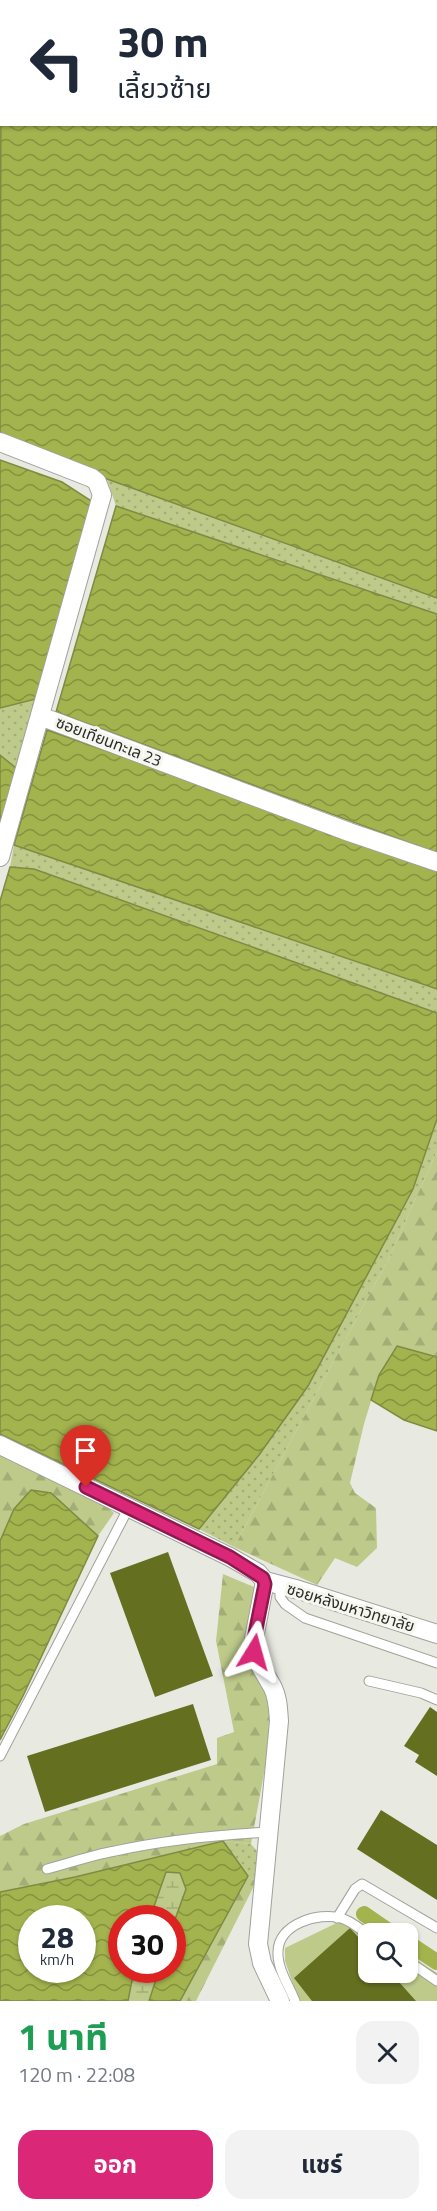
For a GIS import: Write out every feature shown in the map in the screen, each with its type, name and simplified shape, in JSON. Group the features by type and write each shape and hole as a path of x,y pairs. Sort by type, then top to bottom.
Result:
{"street":[{"name":"ซอยเทียนทะเล 23","path":"0,442 94,479 102,495 40,716 349,832 437,862"},
{"path":"1,850 40,716"},
{"name":"ซอยหลังมหาวิทยาลัย","path":"0,1445 230,1557 267,1580 437,1634"},
{"path":"267,1580 253,1644 254,1652 274,1690 279,1721 258,1944 262,1963 280,2001"}],"lane":[{"path":"0,1756 129,1508"},
{"path":"267,1580 285,1604 305,1618 437,1663"},
{"path":"369,1681 421,1693 437,1700"},
{"path":"47,1869 112,1851 156,1843 217,1835 268,1832"},
{"path":"337,1918 355,1889 362,1884 437,1928"},
{"path":"295,2001 279,1964 279,1942 286,1931 310,1919 337,1918 358,1927"},
{"path":"418,1968 437,1981"}],"green space":[{"path":"107,479 437,598 437,614 116,506"},
{"path":"36,699 16,768 0,755 0,708"},
{"path":"14,845 437,989 437,1013 34,869 10,867"},
{"path":"437,1119 437,1151 389,1258 234,1547 199,1529 259,1455 308,1386 413,1189"},
{"path":"437,1151 437,1357 398,1346 379,1375 350,1483 355,1493 376,1508 377,1548 357,1567 335,1558 317,1585 234,1547 389,1258"},
{"path":"0,1452 94,1497 114,1513 98,1536 51,1493 14,1509 0,1541"},
{"path":"223,1574 254,1587 248,1661 270,1701 267,1757 251,1844 223,1841 75,1877 0,1892 0,1836 24,1824 217,1764 217,1738 234,1732 216,1641"},
{"path":"223,1841 251,1844 258,1852 256,1882 248,1876"},
{"path":"165,1872 181,1872 186,1889 180,1905 154,1905"},
{"path":"248,1876 256,1882 196,2001 180,2001"},
{"path":"351,1916 362,1923 358,1923 358,1983 418,1983 418,1961 437,1973 437,2001 299,2001 285,1961 285,1948"},
{"path":"131,1983 155,1983 149,2001 128,2001"}],"water":[{"path":"1,126 437,126 437,598 107,479 0,433"},
{"path":"0,460 62,482 93,502 36,699 0,708"},
{"path":"116,506 437,614 437,853 56,712"},
{"path":"47,730 437,867 437,989 14,845"},
{"path":"0,755 16,768 0,829"},
{"path":"10,867 34,869 437,1013 437,1119 413,1189 308,1386 259,1455 199,1529 0,1434 0,901"},
{"path":"397,1346 437,1357 437,1431 404,1420 371,1400 379,1375"},
{"path":"31,1490 51,1493 98,1536 0,1740 0,1541 14,1509"},
{"path":"223,1841 248,1876 180,2001 149,2001 155,1983 186,1983 186,1905 180,1905 186,1889 180,1873 166,1872 155,1905 108,1905 108,1983 131,1983 128,2001 0,2001 0,1892 75,1877"}],"building":[{"path":"168,1552 213,1676 155,1697 110,1573"},
{"path":"193,1704 211,1760 45,1812 27,1756"},
{"path":"430,1707 437,1712 437,1776 415,1762 419,1755 404,1746"},
{"path":"381,1810 437,1845 437,1900 357,1849"},
{"path":"350,1928 358,1937 358,1983 400,1983 416,2001 312,2001 294,1978"}],"waterway":[{"path":"364,1914 377,1923"},
{"path":"418,1950 437,1962"}],"route":[{"path":"86,1487 258,1573 265,1584 253,1644 254,1652"}]}
